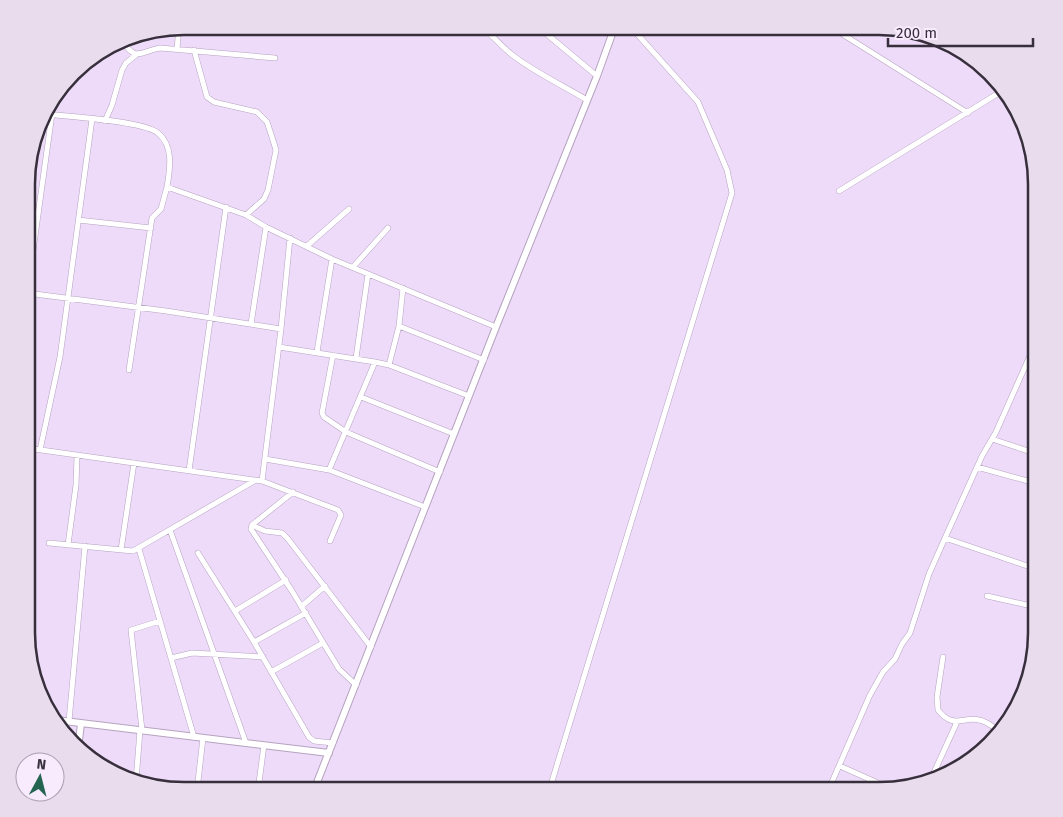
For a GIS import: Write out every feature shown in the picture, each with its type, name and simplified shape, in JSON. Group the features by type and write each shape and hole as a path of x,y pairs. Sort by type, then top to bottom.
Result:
{"street":[{"path":"177,49 178,35"},
{"path":"491,35 510,53 526,64 587,100"},
{"path":"548,35 597,76"},
{"path":"317,782 612,35"},
{"path":"552,782 732,192 727,170 698,102 638,35"},
{"path":"845,35 968,113"},
{"path":"126,47 136,55 142,55 154,49 177,49 275,58"},
{"path":"194,50 207,97 214,102 257,112 267,122 272,137 276,150 268,190 264,199 246,215"},
{"path":"106,120 122,70 126,63 136,55"},
{"path":"839,191 998,94"},
{"path":"53,114 136,124 158,133 168,147 170,157 167,187 161,209 152,218 130,370"},
{"path":"35,235 52,116"},
{"path":"40,450 60,357 92,119"},
{"path":"167,187 246,215 266,227 332,258 496,327"},
{"path":"189,471 226,208"},
{"path":"307,246 349,209"},
{"path":"78,220 151,228"},
{"path":"251,324 266,227"},
{"path":"353,266 388,228"},
{"path":"262,482 290,238"},
{"path":"317,352 332,258"},
{"path":"356,358 368,274"},
{"path":"389,365 399,326 403,288"},
{"path":"35,294 140,307 281,329"},
{"path":"399,326 484,360"},
{"path":"279,346 389,365 469,396"},
{"path":"334,355 322,413 326,420 346,432 440,472"},
{"path":"832,782 870,695 883,672 895,659 910,633 931,568 1028,360"},
{"path":"329,470 375,362"},
{"path":"361,397 454,434"},
{"path":"992,439 1028,451"},
{"path":"35,449 262,482 340,512 341,515 330,541"},
{"path":"68,545 76,485 77,456"},
{"path":"265,459 329,470 425,507"},
{"path":"121,550 134,463"},
{"path":"977,467 1028,481"},
{"path":"49,543 121,550 139,549 255,481"},
{"path":"252,525 292,492"},
{"path":"252,525 265,531 282,533 371,647"},
{"path":"252,525 251,529 286,580 338,669 356,685"},
{"path":"170,530 246,742"},
{"path":"945,538 1028,566"},
{"path":"69,721 85,546"},
{"path":"139,549 194,736"},
{"path":"198,553 254,642 309,737 314,740 333,743"},
{"path":"235,611 286,580"},
{"path":"302,606 325,586"},
{"path":"987,596 1028,605"},
{"path":"254,642 306,613"},
{"path":"137,774 141,730 131,630 160,621"},
{"path":"271,672 322,643"},
{"path":"171,658 192,652 263,657"},
{"path":"943,657 936,704 938,710 942,715 957,722 978,720 993,728"},
{"path":"63,721 329,753"},
{"path":"934,771 957,722"},
{"path":"79,738 80,724"},
{"path":"198,782 204,738"},
{"path":"259,782 264,745"},
{"path":"840,766 876,782"}]}
